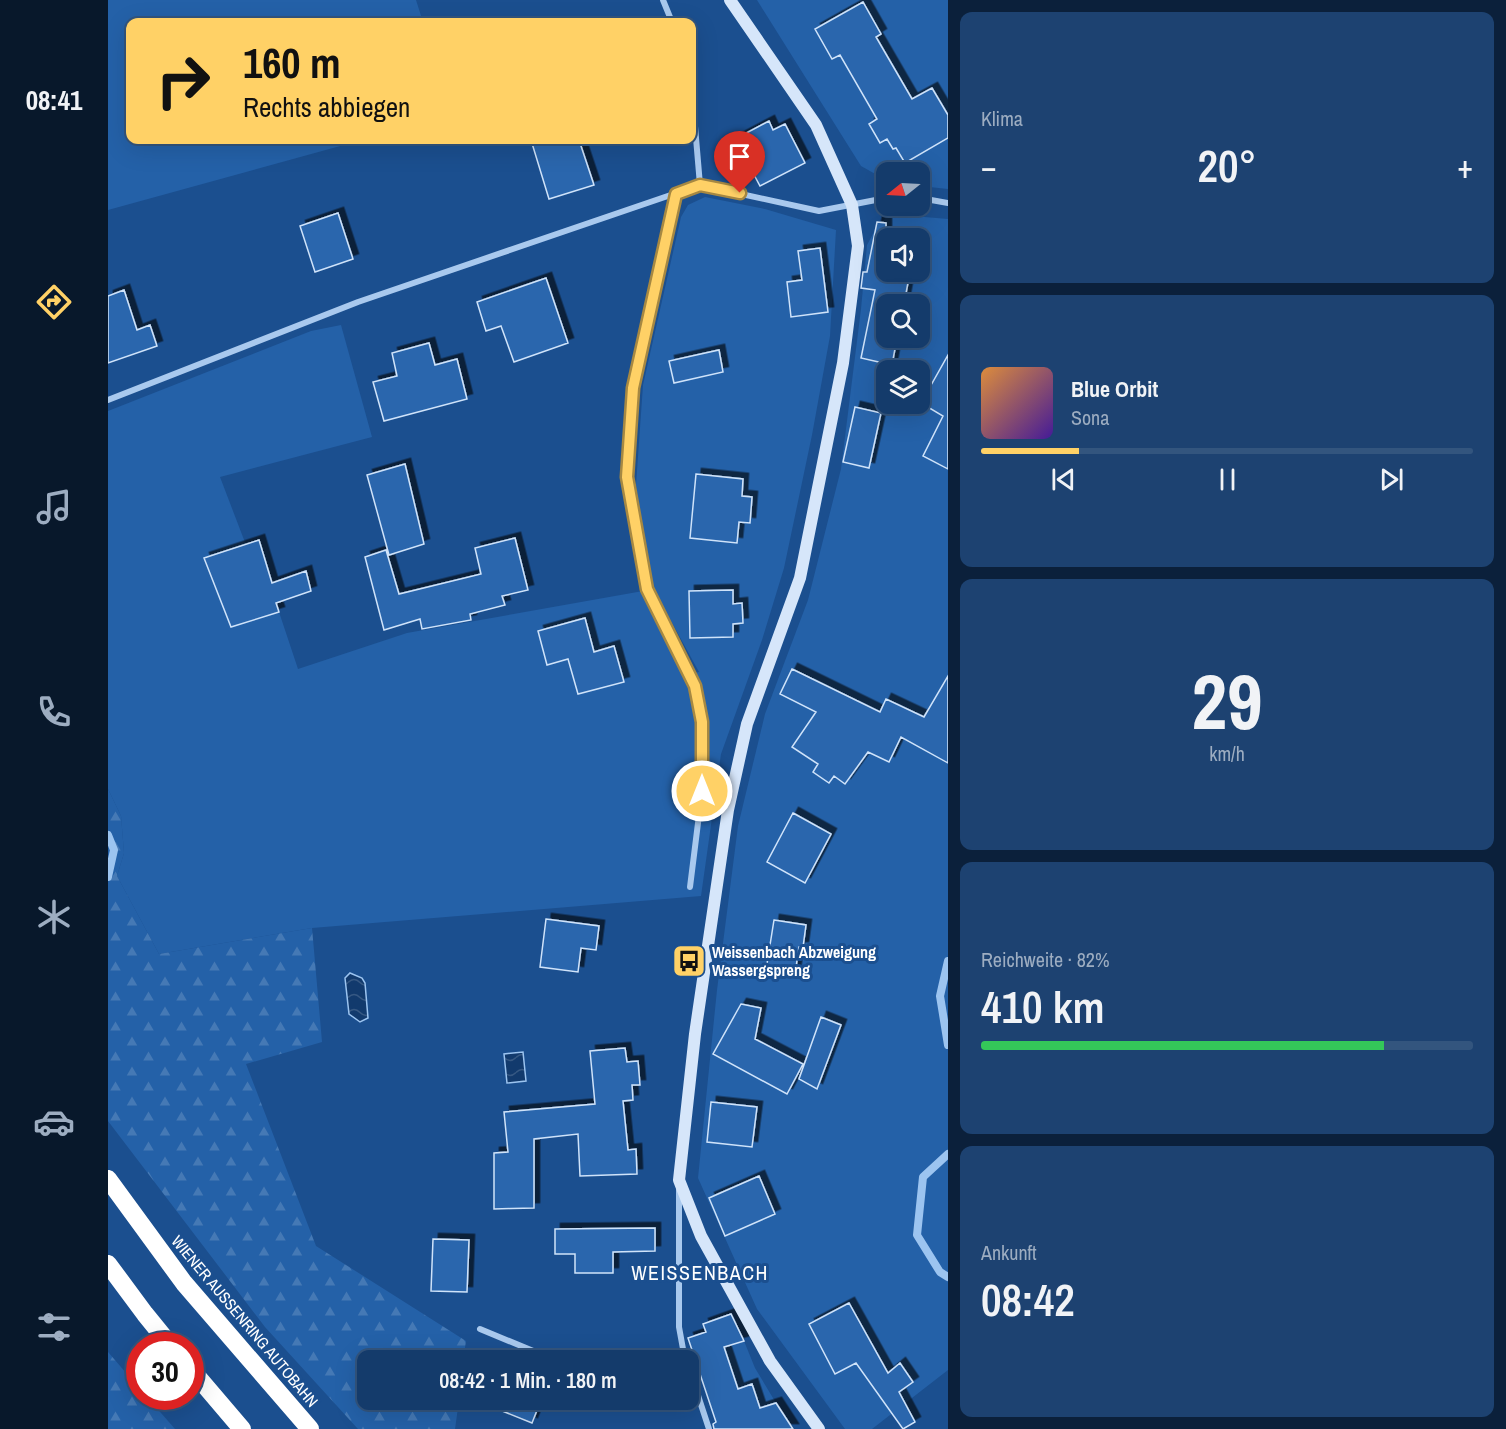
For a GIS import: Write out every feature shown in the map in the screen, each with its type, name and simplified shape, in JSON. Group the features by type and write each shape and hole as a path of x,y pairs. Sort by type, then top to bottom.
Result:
{"highway":[{"name":"WIENER AUSSENRING AUTOBAHN","path":"108,1179 184,1283 310,1429"},
{"path":"108,1264 160,1332"},
{"path":"204,1384 242,1429"}],"street":[{"path":"663,0 670,18"},
{"path":"683,1349 679,1327 679,1180 695,1034 728,810 747,724 800,578 843,363 858,246 852,205 816,125 730,0"},
{"path":"696,138 700,185"},
{"path":"108,400 358,302 700,185 819,211 876,200"},
{"path":"676,194 633,388 627,477 647,589 692,676 702,722 702,791 690,887"},
{"path":"930,200 948,203"},
{"path":"679,1180 701,1236 770,1361 819,1429"},
{"path":"480,1329 531,1350"},
{"path":"699,1399 709,1429"}],"green space":[{"path":"108,0 416,0 422,18 126,18 126,144 347,144 108,210"},
{"path":"757,0 948,0 948,189 930,187 930,162 876,162 876,174 861,166"},
{"path":"705,197 765,209 836,230 830,336 812,435 784,568 762,640 721,754 701,896 312,928 159,954 117,876 124,853 121,816 108,789 108,411 311,331 341,325 372,437 220,477 246,545 204,559 231,627 279,612 298,669 407,633 643,591 686,675 699,672 654,590 647,565 636,485 643,385 681,217 688,205","holes":["585,619 594,652 615,646 624,682 578,694 568,659 547,664 538,632"]},
{"path":"887,216 948,219 948,1370 872,1429 845,1429 757,1309 698,1178 717,990 738,826 765,714 808,600 841,469 867,245 876,230 876,282 930,282 930,228 877,228"},
{"path":"108,789 121,816 124,853 117,876 159,954 312,928 322,1042 246,1064 316,1246 466,1341 465,1350 357,1350 357,1410 458,1410 455,1429 358,1429 265,1327 108,1121"},
{"path":"744,1341 755,1368 776,1403 760,1408 752,1384 738,1389 724,1348"},
{"path":"108,1352 126,1373 126,1410 158,1410 175,1429 108,1429"}],"water":[{"path":"350,973 362,978 365,983 368,1018 360,1022 349,1014 345,978"},
{"path":"523,1052 526,1081 507,1083 504,1054"}],"building":[{"path":"863,2 881,34 876,37 912,99 932,88 948,115 948,138 907,162 904,162 896,148 893,149 887,139 880,143 869,124 877,119 840,55 832,59 815,29"},
{"path":"769,121 773,130 785,124 805,163 760,186 735,139"},
{"path":"532,144 580,144 594,185 549,199"},
{"path":"338,213 353,259 315,272 300,226"},
{"path":"877,222 886,223 886,228 876,228 876,282 908,282 906,294 876,294 876,348 895,348 893,360 876,361 861,358 875,290 861,288 863,272 867,272"},
{"path":"820,248 828,312 791,317 787,282 802,280 798,251"},
{"path":"546,278 568,343 514,362 501,326 486,331 477,302"},
{"path":"124,290 137,330 150,325 157,346 108,363 108,296"},
{"path":"429,343 435,365 457,359 467,399 384,421 373,382 397,376 392,353"},
{"path":"719,350 723,372 674,383 669,361"},
{"path":"948,355 948,469 923,456 943,416 930,408 930,387"},
{"path":"855,407 881,414 869,468 843,462"},
{"path":"405,464 424,544 389,555 367,475"},
{"path":"696,474 743,479 742,496 752,497 750,523 739,522 737,543 690,538"},
{"path":"515,538 528,590 502,596 505,605 470,614 471,620 422,629 420,619 384,630 365,557 386,550 399,594 481,574 475,548"},
{"path":"259,540 272,583 306,571 311,591 276,603 279,612 231,627 204,558"},
{"path":"733,590 733,604 742,603 743,623 733,624 733,637 690,638 689,591"},
{"path":"585,618 594,652 614,646 624,682 578,694 568,659 547,665 538,631"},
{"path":"792,669 880,712 886,699 924,717 948,676 948,763 901,737 889,762 868,752 845,784 834,776 829,783 813,772 818,764 792,747 816,712 780,694"},
{"path":"793,813 831,834 805,883 767,862"},
{"path":"546,919 599,926 596,950 581,948 578,972 540,967"},
{"path":"774,920 806,925 803,947 799,947 795,974 766,970"},
{"path":"741,1004 761,1008 755,1039 803,1064 787,1094 713,1054"},
{"path":"821,1017 841,1025 817,1089 799,1079"},
{"path":"625,1048 627,1062 638,1061 640,1085 632,1085 633,1100 623,1101 628,1150 636,1149 637,1174 580,1176 578,1134 534,1139 534,1208 494,1209 494,1153 508,1152 504,1112 595,1104 590,1051"},
{"path":"711,1102 757,1107 752,1147 707,1142"},
{"path":"759,1176 775,1214 725,1236 709,1198"},
{"path":"655,1228 655,1251 613,1252 613,1273 575,1273 575,1254 555,1254 555,1229"},
{"path":"433,1239 469,1240 467,1292 431,1291"},
{"path":"849,1303 888,1373 900,1363 913,1382 899,1392 915,1422 903,1429 856,1363 835,1374 809,1324"},
{"path":"731,1314 744,1341 724,1347 738,1389 752,1384 760,1408 776,1403 793,1429 714,1429 713,1424 716,1422 699,1371 699,1350 692,1350 688,1338 706,1332 703,1324"},
{"path":"500,1410 537,1410 532,1423"}],"waterway":[{"path":"108,835 114,850 108,877"},
{"name":"WEISSENBACH","path":"948,961 940,996 948,1045"},
{"name":"WEISSENBACH","path":"948,1154 923,1177 917,1235 940,1272 948,1277"}],"place":[{"name":"Weissenbach Abzweigung Wassergspreng","path":"689,961"}],"district":[{"name":"WEISSENBACH","path":"700,1272"}],"route":[{"path":"702,791 702,722 695,686 647,589 627,477 633,388 676,194 700,185 740,193"}]}
